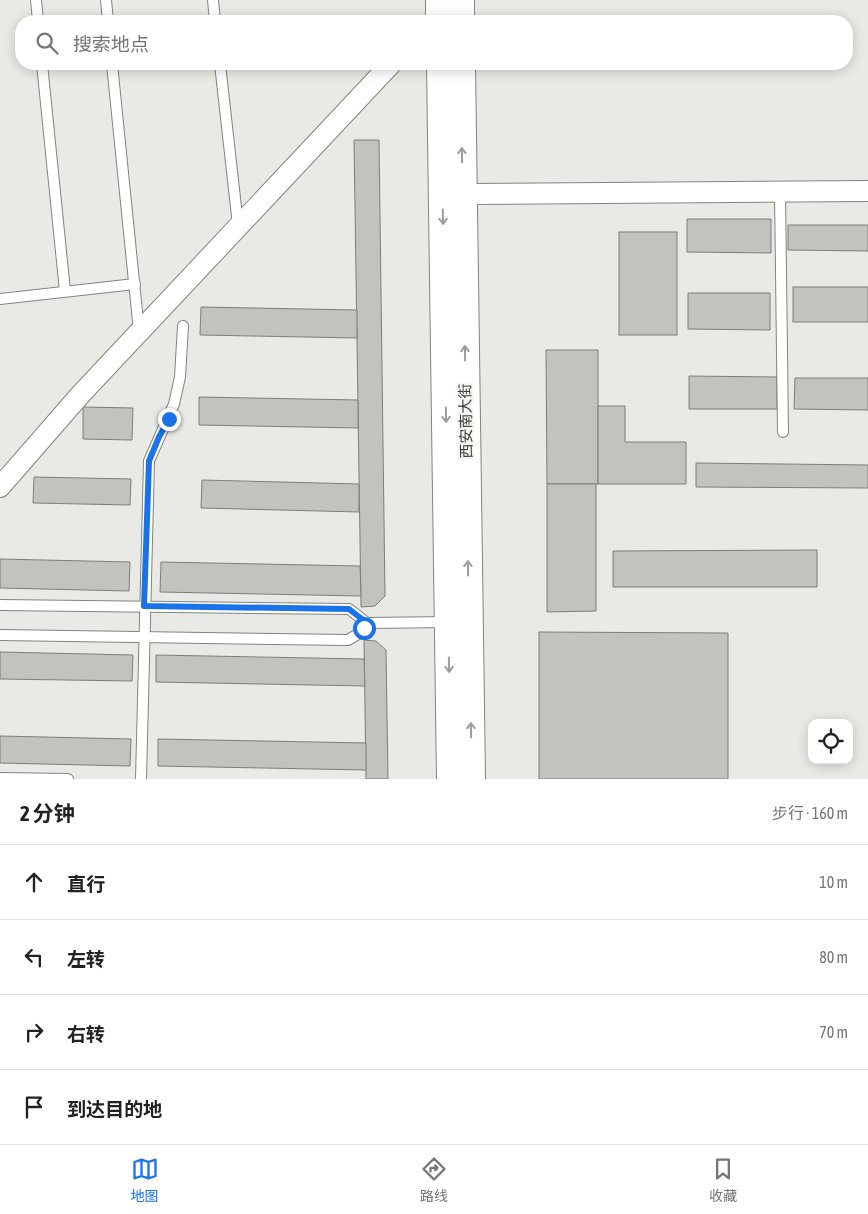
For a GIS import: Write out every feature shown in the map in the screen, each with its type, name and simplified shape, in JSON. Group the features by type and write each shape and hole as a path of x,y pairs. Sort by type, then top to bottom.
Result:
{"main road":[{"name":"西安南大街","path":"441,70 451,779"},
{"name":"西安南大街","path":"461,70 471,779"}],"street":[{"path":"0,487 81,394 385,70"},
{"path":"463,194 868,191"}],"lane":[{"path":"36,0 37,15"},
{"path":"106,0 107,15"},
{"path":"213,0 214,15"},
{"path":"43,70 65,292"},
{"path":"113,70 139,332"},
{"path":"221,70 238,226"},
{"path":"780,192 783,432"},
{"path":"0,299 135,284"},
{"path":"141,779 149,461 174,404 180,377 183,326"},
{"path":"0,605 349,609 367,623 449,622"},
{"path":"0,635 348,640 358,634 367,623"},
{"path":"0,778 68,779"}],"building":[{"path":"354,140 379,140 385,596 375,606 361,607"},
{"path":"687,219 771,219 771,253 687,252"},
{"path":"788,225 868,225 868,251 788,250"},
{"path":"619,232 677,232 677,335 619,335"},
{"path":"793,287 868,287 868,322 793,322"},
{"path":"688,293 770,293 770,330 688,329"},
{"path":"201,307 357,310 357,338 200,335"},
{"path":"546,350 598,350 598,484 547,484"},
{"path":"689,376 777,377 777,409 689,409"},
{"path":"795,378 868,378 868,410 794,409"},
{"path":"199,397 358,400 358,428 199,425"},
{"path":"598,406 625,406 625,442 686,442 686,484 598,484"},
{"path":"83,407 133,408 132,440 83,439"},
{"path":"696,463 868,465 868,488 696,487"},
{"path":"34,477 131,479 130,505 33,503"},
{"path":"202,480 359,484 359,512 201,508"},
{"path":"547,484 596,484 596,611 547,612"},
{"path":"817,550 817,587 613,587 613,551"},
{"path":"0,559 130,562 129,591 0,588"},
{"path":"161,562 360,566 361,596 160,592"},
{"path":"539,632 728,633 728,779 539,779"},
{"path":"364,640 376,641 386,650 388,779 366,779"},
{"path":"0,652 133,655 132,681 0,679"},
{"path":"156,655 364,659 365,686 156,682"},
{"path":"0,736 131,739 130,766 0,763"},
{"path":"158,739 366,743 366,770 158,766"}],"route":[{"path":"169,419 149,461 144,606 349,609 367,623 364,628"}]}
